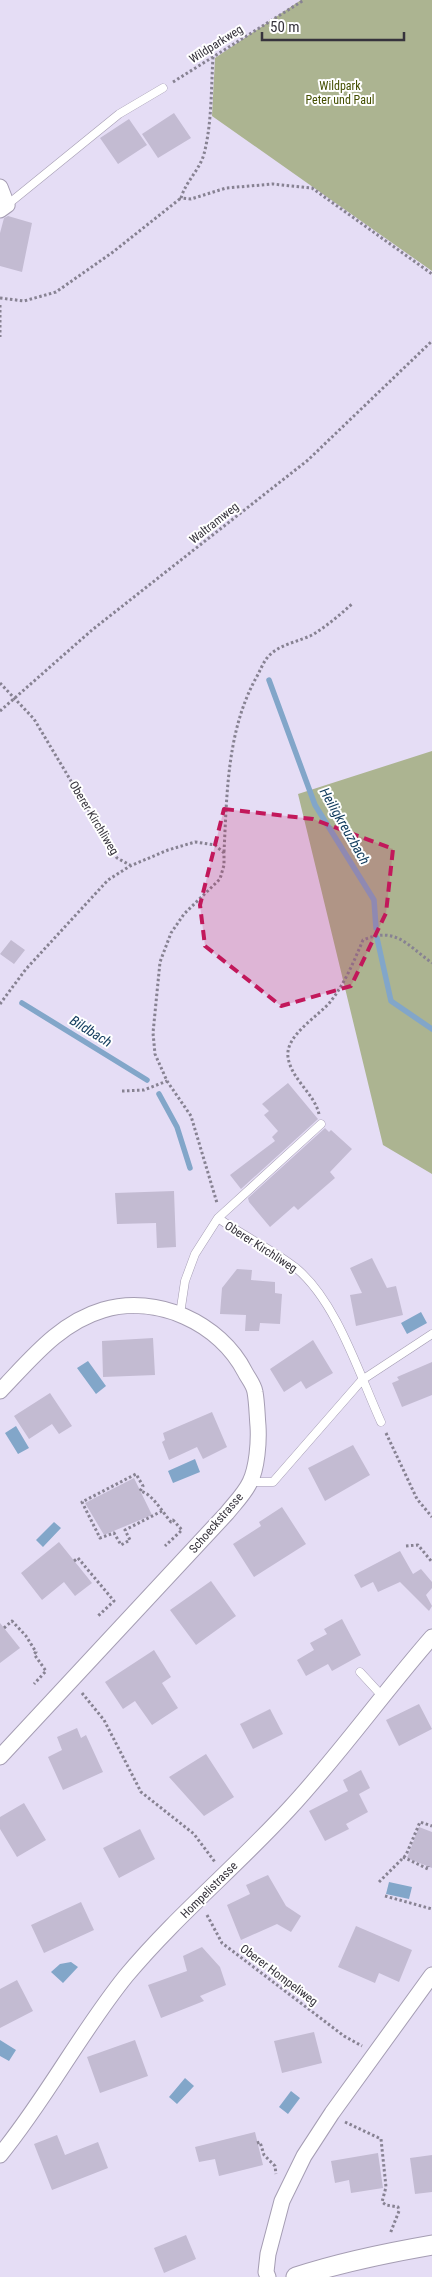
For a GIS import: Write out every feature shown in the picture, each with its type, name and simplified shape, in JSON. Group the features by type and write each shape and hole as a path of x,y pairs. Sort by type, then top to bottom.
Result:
{"street":[{"path":"0,187 3,208"},
{"name":"Schoeckstrasse","path":"0,1391 52,1337 76,1321 103,1310 126,1305 149,1306 180,1314 211,1330 239,1359 255,1391 259,1443 250,1482 221,1520 0,1756"},
{"name":"Hompelistrasse","path":"0,2155 16,2136 81,2036 127,1975 198,1900 289,1809 343,1748 432,1637"},
{"path":"268,2277 266,2272 268,2254 282,2201 304,2156 332,2113 432,1975"},
{"path":"296,2277 364,2257 432,2244"}],"lane":[{"path":"3,208 119,114 163,88"},
{"name":"Oberer Kirchliweg","path":"180,1314 185,1281 195,1254 218,1218 322,1124"},
{"name":"Oberer Kirchliweg","path":"218,1218 289,1263 313,1284 328,1306 341,1331 381,1422"},
{"path":"250,1482 273,1482 362,1380 432,1334"},
{"path":"360,1672 383,1697"}],"path":[{"name":"Wildparkweg","path":"163,88 304,0"},
{"path":"0,298 24,301 56,292 113,252 181,198 184,185 197,171 204,154 209,120 213,57"},
{"path":"181,198 191,199 226,188 274,184 312,188 432,274"},
{"path":"0,305 0,337"},
{"name":"Waltramweg","path":"0,711 92,630 308,460 432,341"},
{"path":"224,852 227,792 232,749 248,692 267,657 279,648 313,634 335,619 353,603"},
{"name":"Oberer Kirchliweg","path":"0,682 34,719 117,858 130,866 168,850 195,842 216,845 224,852 224,865 220,878 184,914 171,933 160,962 153,1033 155,1054 167,1081 191,1116 219,1208 218,1218"},
{"path":"0,1004 26,969 90,897 108,880 130,866"},
{"path":"322,1124 318,1107 296,1078 288,1056 294,1037 330,1001 352,967 363,940 377,934 393,934 432,963"},
{"path":"122,1091 144,1090 167,1081"},
{"path":"381,1422 408,1484 417,1499 432,1517"},
{"path":"162,1511 125,1530 130,1540 121,1545 114,1533 100,1538 82,1502 136,1474 143,1486 140,1491 145,1492 162,1511 171,1522 173,1520 182,1530 165,1546"},
{"path":"406,1546 418,1545 432,1562"},
{"path":"74,1561 78,1558 114,1601 96,1617"},
{"path":"4,1628 12,1621 26,1636 36,1652 34,1654 46,1671 34,1684"},
{"path":"78,1689 104,1720 142,1792 194,1834 209,1855"},
{"path":"379,1882 403,1858 420,1822 432,1826"},
{"path":"403,1858 428,1867 432,1871"},
{"path":"385,1896 432,1909"},
{"name":"Oberer Hompeliweg","path":"198,1900 222,1943 344,2036 367,2049"},
{"path":"332,2113 381,2139 386,2187 382,2202 386,2205 398,2207 399,2212 392,2225 393,2229"},
{"path":"257,2143 260,2142 264,2155 275,2166 275,2179"}],"highlighted area":[{"path":"224,809 313,819 393,849 386,913 351,986 281,1006 205,946 200,905"}],"green space":[{"name":"Wildpark Peter und Paul","path":"301,0 432,0 432,271 212,116 215,58"},
{"path":"432,751 432,1174 383,1145 298,794"}],"water":[{"path":"421,1312 427,1323 407,1334 401,1323"},
{"path":"88,1361 106,1386 96,1394 77,1368"},
{"path":"16,1426 29,1448 18,1454 5,1433"},
{"path":"195,1459 200,1472 173,1483 168,1471"},
{"path":"54,1522 61,1528 43,1547 36,1540"},
{"path":"389,1882 412,1887 409,1899 386,1894"},
{"path":"71,1962 78,1967 63,1983 51,1972 60,1964"},
{"path":"0,2040 16,2050 9,2061 0,2056"},
{"path":"185,2078 194,2086 177,2104 169,2097"},
{"path":"291,2091 300,2098 288,2114 279,2107"}],"building":[{"path":"174,113 191,138 158,158 142,134"},
{"path":"129,119 147,145 118,164 100,138"},
{"path":"8,216 32,223 22,272 0,266 0,233 4,218"},
{"path":"11,940 25,950 14,964 0,954"},
{"path":"288,1083 318,1119 241,1189 230,1175 275,1141 272,1137 278,1131 264,1115 269,1111 262,1104"},
{"path":"325,1128 329,1132 331,1130 352,1149 330,1172 335,1178 298,1210 294,1206 270,1227 249,1202 248,1198"},
{"path":"174,1191 176,1247 157,1248 156,1223 117,1224 115,1193"},
{"path":"372,1258 387,1288 396,1286 403,1315 356,1326 350,1295 362,1293 350,1268"},
{"path":"237,1269 252,1270 251,1280 275,1282 275,1293 282,1294 280,1324 260,1323 259,1331 245,1331 246,1315 220,1314 222,1288"},
{"path":"153,1338 155,1375 103,1377 102,1341"},
{"path":"313,1340 333,1373 306,1389 301,1381 284,1392 270,1369"},
{"path":"432,1362 432,1395 402,1407 392,1383 399,1380 397,1377"},
{"path":"50,1393 72,1426 59,1434 52,1424 29,1439 14,1416"},
{"path":"212,1412 227,1447 203,1459 197,1447 169,1460 162,1442 165,1440 163,1433"},
{"path":"353,1445 370,1475 325,1501 308,1468"},
{"path":"134,1478 152,1515 104,1535 85,1503"},
{"path":"282,1507 306,1544 254,1577 233,1544 261,1526 259,1522"},
{"path":"59,1542 92,1583 75,1596 64,1582 42,1600 21,1573"},
{"path":"400,1551 413,1574 421,1569 432,1582 432,1588 426,1595 432,1606 429,1611 400,1582 378,1592 373,1582 361,1588 354,1575"},
{"path":"211,1581 236,1616 196,1645 170,1610"},
{"path":"342,1619 361,1655 332,1671 328,1664 306,1676 297,1660 314,1650 310,1643 327,1634 324,1629"},
{"path":"0,1623 20,1648 0,1663"},
{"path":"154,1650 171,1677 162,1683 178,1708 152,1725 135,1701 123,1709 105,1682"},
{"path":"419,1704 432,1729 399,1746 386,1720"},
{"path":"270,1709 283,1734 253,1749 240,1724"},
{"path":"77,1728 81,1738 86,1735 103,1772 63,1790 48,1757 62,1750 57,1737"},
{"path":"206,1754 234,1797 204,1816 169,1777"},
{"path":"361,1770 370,1788 359,1794 368,1812 346,1824 349,1829 325,1841 309,1811 348,1791 343,1780"},
{"path":"24,1803 46,1840 17,1857 0,1829 0,1817"},
{"path":"419,1827 432,1832 432,1868 407,1858"},
{"path":"140,1829 155,1859 119,1878 103,1848"},
{"path":"268,1875 286,1906 301,1916 291,1932 277,1924 241,1940 227,1905 250,1894 246,1885"},
{"path":"81,1902 94,1930 44,1953 31,1925"},
{"path":"356,1926 412,1950 399,1982 379,1973 375,1983 338,1967"},
{"path":"202,1947 220,1967 226,1985 200,1996 204,2001 161,2018 148,1985 187,1971 183,1956"},
{"path":"17,1980 33,2011 0,2028 0,1989"},
{"path":"314,2032 322,2063 282,2073 274,2041"},
{"path":"135,2040 148,2076 100,2093 87,2057"},
{"path":"255,2132 263,2165 219,2176 215,2159 199,2162 195,2147"},
{"path":"57,2135 65,2155 98,2142 108,2168 52,2190 34,2144"},
{"path":"378,2153 383,2188 351,2193 349,2180 335,2183 331,2161"},
{"path":"432,2155 432,2192 415,2194 410,2158"},
{"path":"186,2235 196,2259 164,2273 154,2248"}],"waterway":[{"name":"Heiligkreuzbach","path":"269,680 315,805 374,900 376,928"},
{"name":"Heiligkreuzbach","path":"377,938 391,1001 432,1029"},
{"name":"Bildbach","path":"22,1003 147,1080"},
{"name":"Bildbach","path":"159,1094 177,1127 190,1168"}]}
